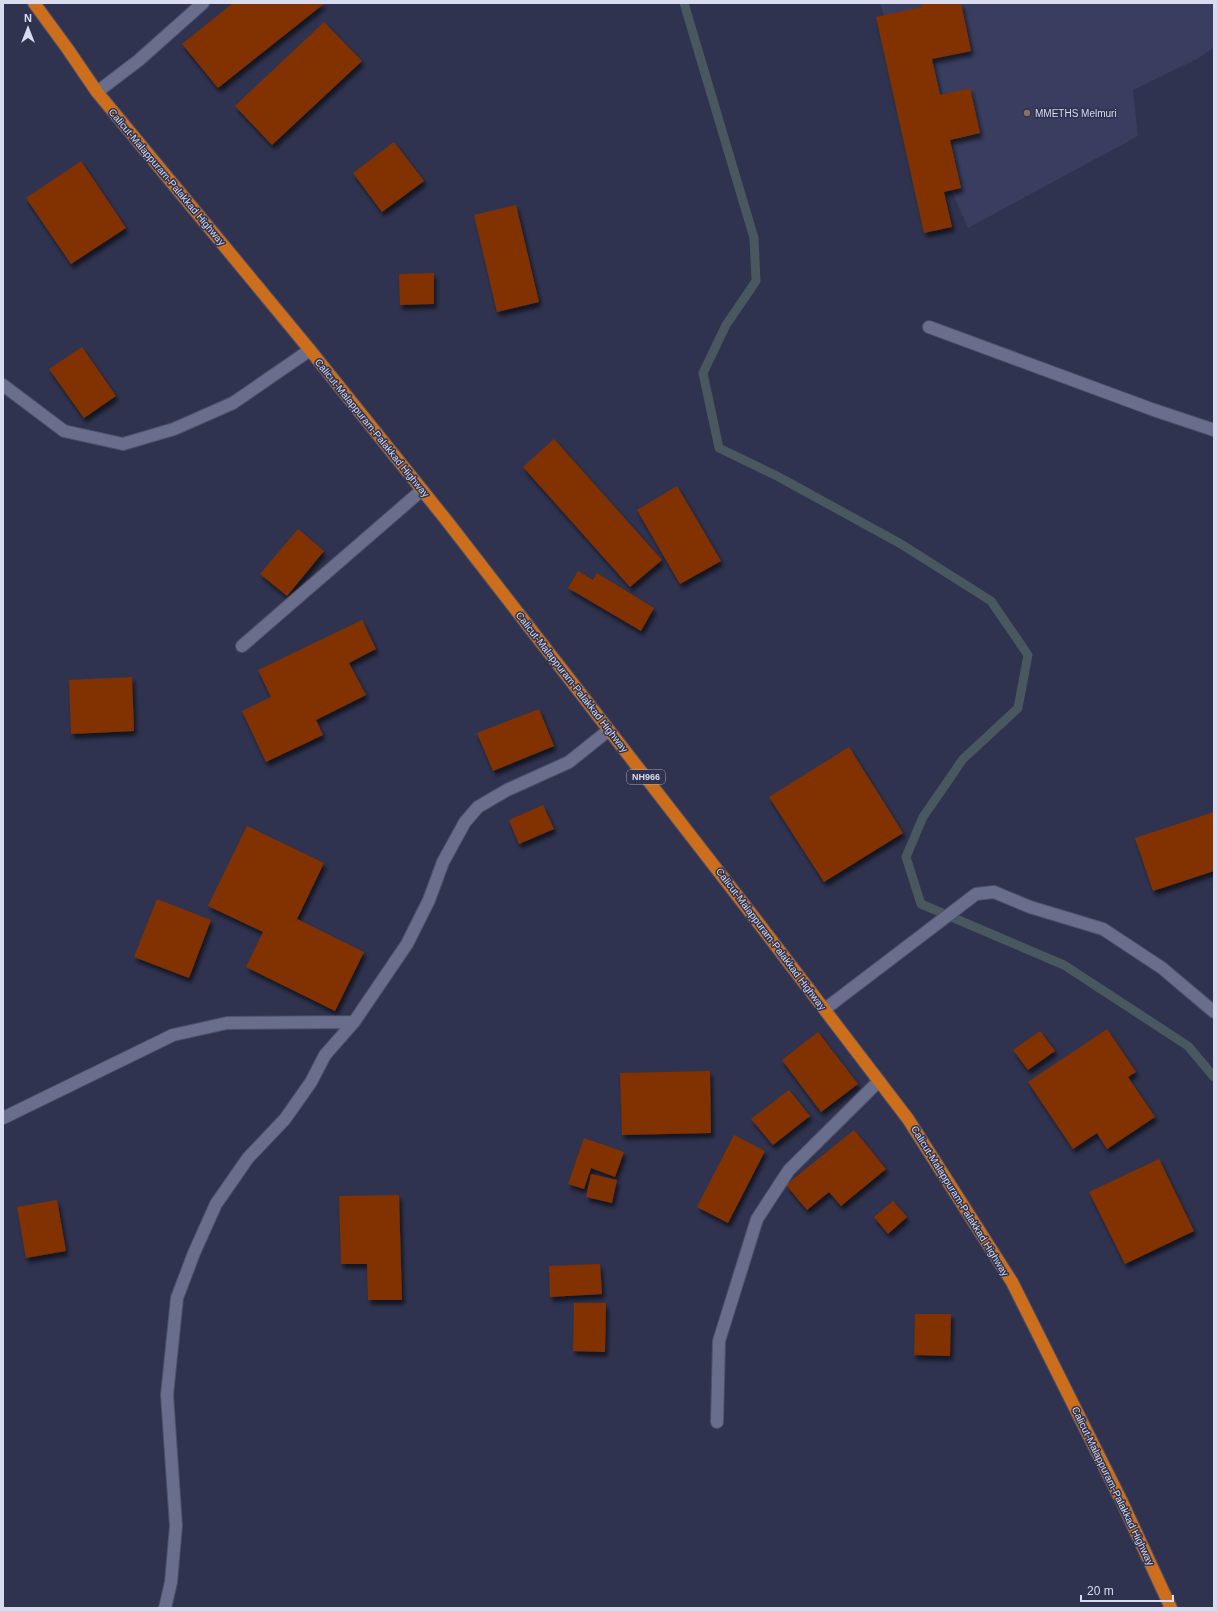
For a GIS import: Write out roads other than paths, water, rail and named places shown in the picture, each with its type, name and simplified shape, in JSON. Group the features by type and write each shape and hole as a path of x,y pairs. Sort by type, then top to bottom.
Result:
{"highway":[{"name":"Calicut-Malappuram-Palakkad Highway","path":"34,3 68,48 97,92 310,350 422,490 825,1009 908,1119 1012,1282 1122,1502 1171,1608"}],"street":[{"path":"97,92 139,60 203,3"},
{"path":"929,327 1154,410 1214,430"},
{"path":"3,385 64,431 123,444 174,429 233,403 310,350"},
{"path":"242,646 422,490"},
{"path":"165,1608 171,1582 176,1526 167,1395 177,1298 194,1253 216,1204 248,1158 284,1119 311,1082 325,1055 354,1022 407,944 428,900 443,862 465,822 478,807 507,790 568,762 609,730"},
{"path":"825,1009 976,894 994,892 1030,907 1103,929 1162,968 1214,1012"},
{"path":"3,1118 173,1035 227,1023 354,1022"},
{"path":"717,1422 719,1341 757,1219 789,1170 879,1081"}],"waterway":[{"path":"684,3 754,238 756,281 726,325 703,373 719,448 777,476 901,544 991,601 1028,655 1018,708 963,759 923,817 906,857 921,904 1064,965 1188,1046 1214,1077"}],"place":[{"name":"MMETHS Melmuri","path":"1027,113"}]}
